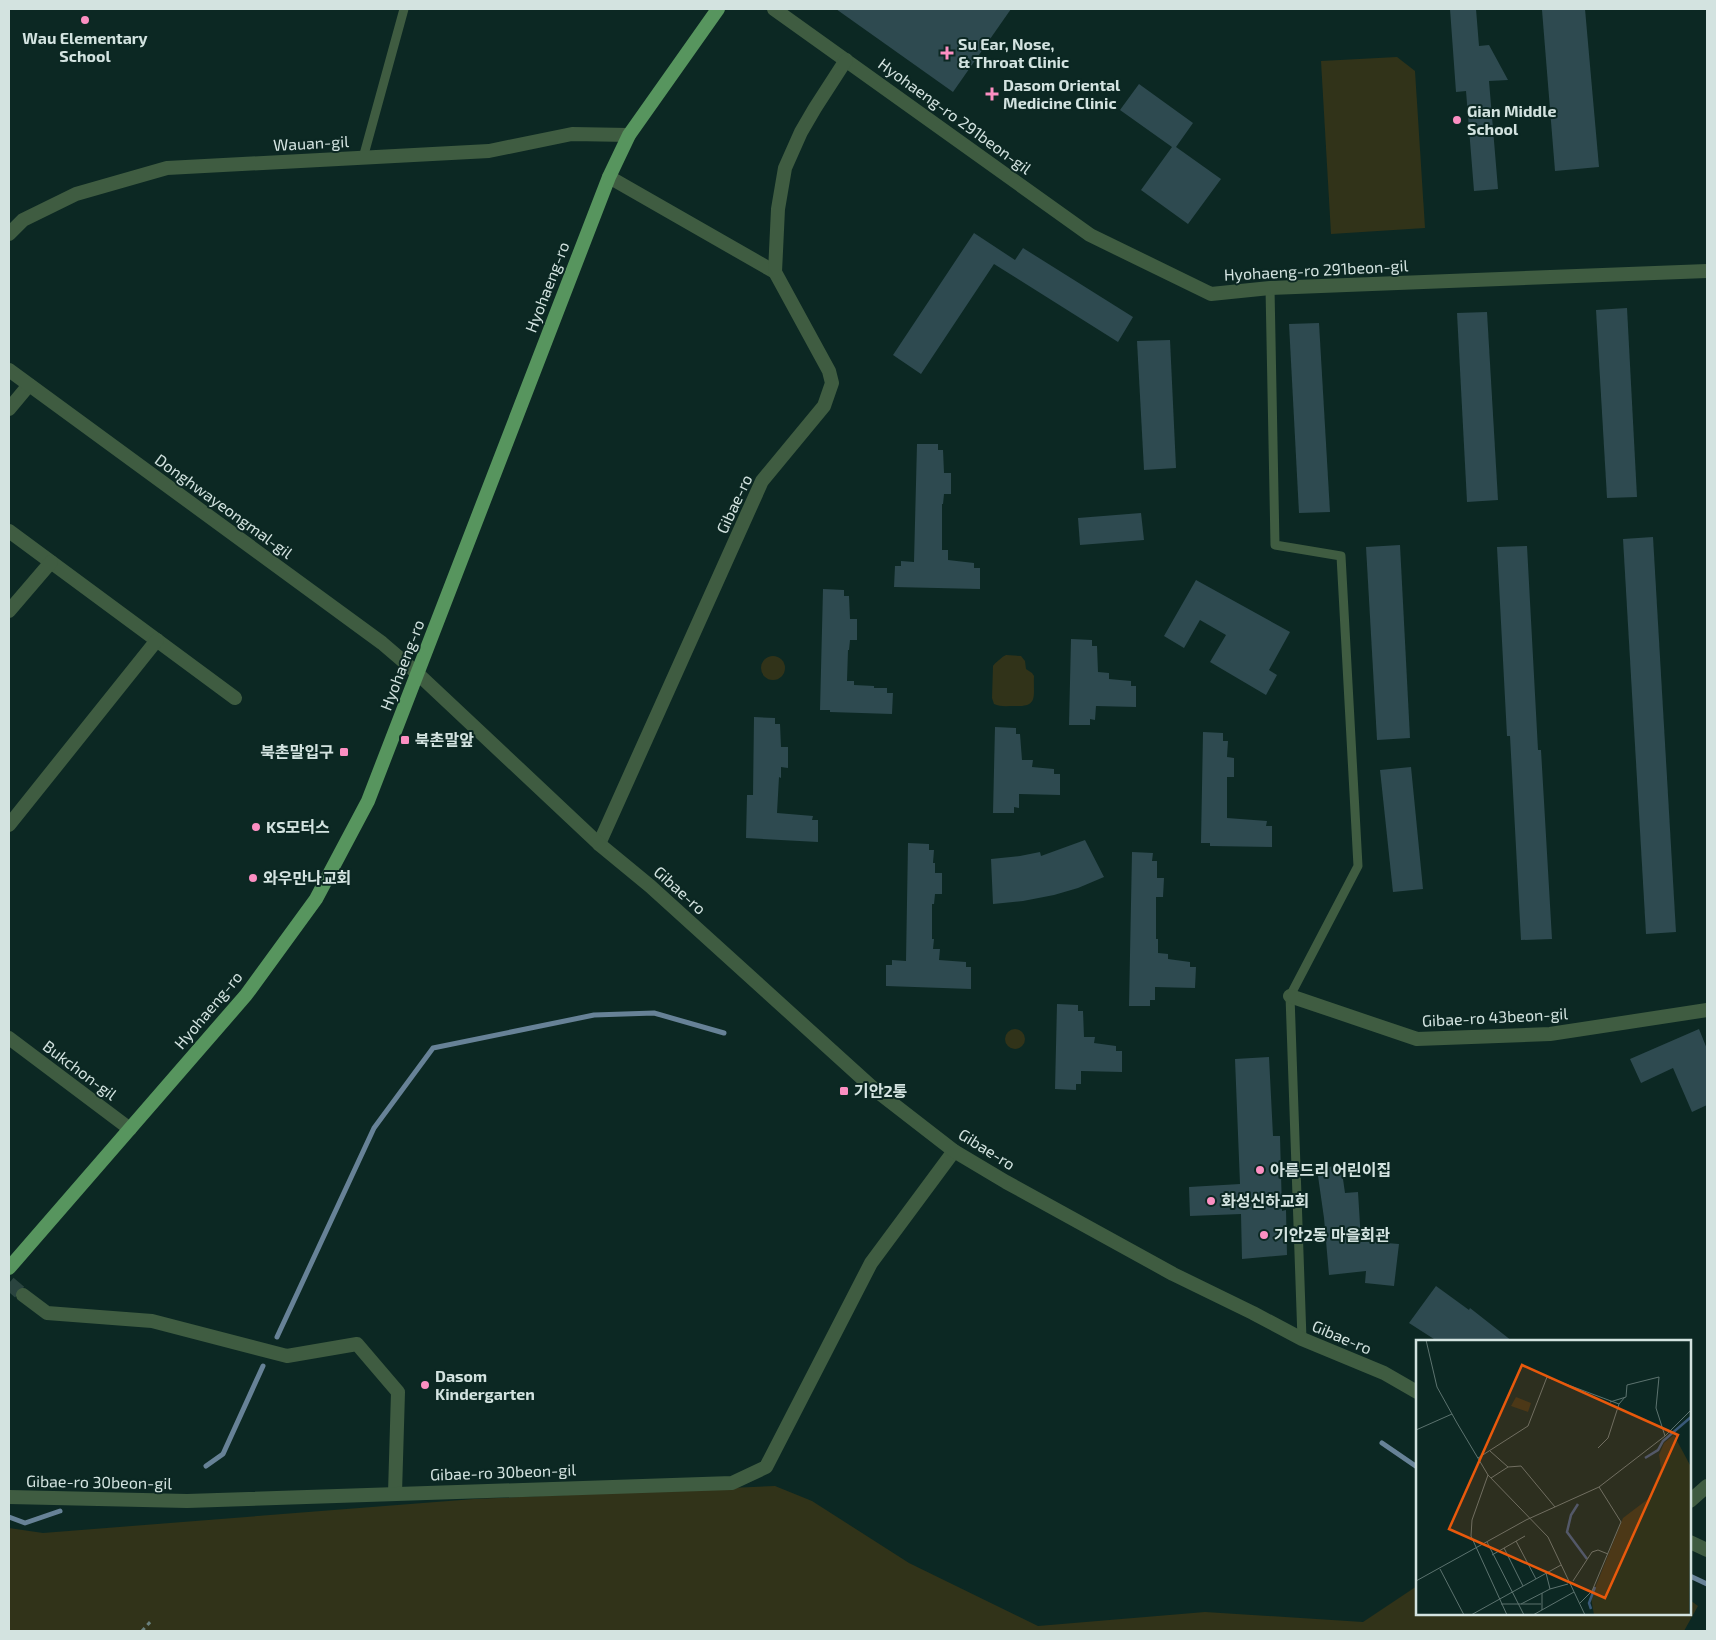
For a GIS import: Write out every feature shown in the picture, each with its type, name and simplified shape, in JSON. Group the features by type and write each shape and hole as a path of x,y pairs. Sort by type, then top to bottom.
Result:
{"main road":[{"name":"Hyohaeng-ro","path":"9,1268 246,995 316,899 368,801 608,177 628,135 718,9"}],"street":[{"name":"Hyohaeng-ro 291beon-gil","path":"774,9 1090,235 1212,294 1270,288 1707,271"},
{"path":"608,177 775,272 778,209 785,168 801,132 846,60"},
{"name":"Wauan-gil","path":"9,234 23,220 76,194 167,168 489,151 572,134 628,135"},
{"name":"Gibae-ro","path":"600,844 762,481 824,406 832,383 829,372 775,272"},
{"name":"Donghwayeongmal-gil","path":"9,370 382,644 417,674"},
{"path":"9,409 30,385"},
{"path":"9,530 235,698"},
{"path":"9,610 51,562"},
{"path":"9,825 157,640"},
{"name":"Gibae-ro","path":"417,674 600,844 650,886 874,1089 954,1151 1006,1182 1174,1274 1302,1339 1384,1373 1416,1391"},
{"name":"Gibae-ro 43beon-gil","path":"1290,996 1417,1039 1550,1034 1707,1010"},
{"name":"Bukchon-gil","path":"9,1038 130,1129"},
{"name":"Gibae-ro 30beon-gil","path":"9,1497 187,1501 732,1483 766,1467 871,1264 954,1151"},
{"path":"23,1296 47,1313 152,1321 288,1356 357,1344 398,1392 394,1493"},
{"path":"1691,1500 1707,1486"},
{"path":"1691,1542 1707,1550"}],"lane":[{"path":"363,158 404,9"},
{"path":"1270,288 1275,545 1340,556 1358,866 1290,996 1302,1339"}],"path":[{"path":"142,1631 152,1620"}],"green space":[{"path":"1397,57 1415,71 1425,228 1331,234 1321,61"},
{"path":"1006,655 1021,656 1025,661 1026,669 1034,676 1034,695 1028,705 999,706 994,704 992,698 993,666"},
{"path":"773,656 781,660 785,668 781,676 773,680 765,676 761,668 765,660"},
{"path":"1011,1029 1019,1029 1025,1035 1025,1043 1019,1049 1011,1049 1005,1043 1005,1035"},
{"path":"775,1486 812,1501 909,1563 1038,1626 1205,1612 1363,1622 1416,1587 1416,1615 1691,1615 1691,1601 1698,1606 1684,1631 9,1631 9,1528 43,1533 474,1499"}],"building":[{"path":"836,9 1011,9 953,92"},
{"path":"1450,9 1476,9 1479,46 1489,45 1508,80 1489,81 1498,189 1474,191 1466,91 1456,92"},
{"path":"1585,9 1599,167 1555,171 1542,10"},
{"path":"1139,84 1193,123 1176,147 1221,179 1188,224 1141,190 1172,147 1120,110"},
{"path":"974,233 1015,260 1023,248 1133,317 1118,342 994,264 921,374 893,355"},
{"path":"1627,308 1637,497 1607,498 1596,310"},
{"path":"1487,312 1498,500 1467,502 1457,313"},
{"path":"1319,323 1330,512 1299,513 1289,324"},
{"path":"1170,340 1176,468 1144,470 1137,341"},
{"path":"917,444 938,444 938,450 943,450 944,473 951,473 951,494 944,494 942,504 942,550 948,550 948,560 974,563 974,568 980,568 980,589 894,587 895,566 901,566 901,561 914,562"},
{"path":"1141,513 1144,540 1080,545 1078,518"},
{"path":"1653,537 1676,932 1646,934 1623,539"},
{"path":"1400,545 1410,738 1377,740 1366,547"},
{"path":"1527,546 1538,750 1541,750 1552,939 1521,940 1510,736 1507,736 1497,547"},
{"path":"1196,580 1290,632 1269,670 1277,675 1266,695 1210,662 1226,635 1200,620 1184,648 1164,636"},
{"path":"823,589 844,590 844,596 849,596 850,619 857,619 857,640 850,640 848,650 847,681 854,681 854,685 887,688 887,693 893,693 892,714 820,710"},
{"path":"1071,639 1092,640 1092,646 1097,646 1098,672 1109,673 1109,679 1131,681 1131,686 1136,686 1136,707 1096,706 1095,720 1090,719 1090,725 1069,725"},
{"path":"754,717 775,718 775,724 780,724 781,747 788,747 788,768 781,767 781,778 779,777 777,813 813,816 812,820 818,820 818,842 746,838 747,795 753,795"},
{"path":"995,727 1016,728 1016,734 1020,734 1022,760 1033,760 1032,767 1054,769 1054,774 1060,774 1060,795 1019,794 1019,808 1014,807 1014,813 993,813"},
{"path":"1203,732 1223,733 1223,741 1228,741 1227,757 1234,758 1234,777 1227,777 1227,818 1267,821 1266,826 1272,826 1272,847 1210,846 1210,843 1201,843"},
{"path":"1411,767 1423,889 1393,892 1380,770"},
{"path":"1085,840 1104,877 1078,888 1054,895 993,904 991,859 1040,852 1041,856"},
{"path":"908,843 929,844 929,850 934,850 933,863 935,863 935,873 942,873 942,894 935,894 934,904 932,904 933,949 940,949 939,960 966,962 966,967 971,967 971,989 886,986 886,965 892,965 892,960 906,961"},
{"path":"1132,852 1153,853 1152,861 1157,861 1157,878 1164,878 1163,897 1156,897 1158,953 1168,954 1168,959 1190,962 1190,967 1196,967 1195,988 1155,987 1155,1000 1150,1000 1150,1006 1129,1006"},
{"path":"1057,1004 1078,1005 1078,1011 1083,1011 1084,1037 1095,1037 1094,1043 1116,1046 1116,1051 1122,1051 1122,1072 1081,1071 1081,1084 1076,1084 1076,1090 1055,1089"},
{"path":"1699,1029 1707,1049 1707,1105 1692,1112 1673,1068 1641,1083 1630,1059"},
{"path":"1269,1057 1273,1136 1280,1136 1282,1211 1286,1210 1287,1255 1242,1259 1241,1214 1190,1216 1189,1187 1240,1184 1235,1059"},
{"path":"1341,1165 1345,1193 1358,1192 1361,1241 1399,1244 1394,1286 1365,1283 1366,1271 1329,1275 1317,1169"},
{"path":"1436,1286 1469,1310 1470,1308 1511,1340 1435,1340 1409,1323"}],"waterway":[{"path":"277,1337 374,1128 433,1048 594,1015 654,1013 724,1033"},
{"path":"206,1466 223,1454 263,1366"},
{"path":"1382,1443 1416,1466"},
{"path":"9,1517 25,1523 60,1511"},
{"path":"1691,1576 1707,1584"}],"tunnel":[{"path":"9,1283 23,1295"}],"place":[{"name":"Wau Elementary School","path":"85,20"},
{"name":"Su Ear, Nose, & Throat Clinic","path":"947,53"},
{"name":"Dasom Oriental Medicine Clinic","path":"992,94"},
{"name":"Gian Middle School","path":"1457,120"},
{"name":"북촌말앞","path":"405,740"},
{"name":"북촌말입구","path":"344,752"},
{"name":"KS모터스","path":"256,827"},
{"name":"와우만나교회","path":"253,878"},
{"name":"기안2통","path":"844,1091"},
{"name":"아름드리 어린이집","path":"1260,1170"},
{"name":"화성신하교회","path":"1211,1201"},
{"name":"기안2동 마을회관","path":"1264,1235"},
{"name":"Dasom Kindergarten","path":"425,1385"}]}
